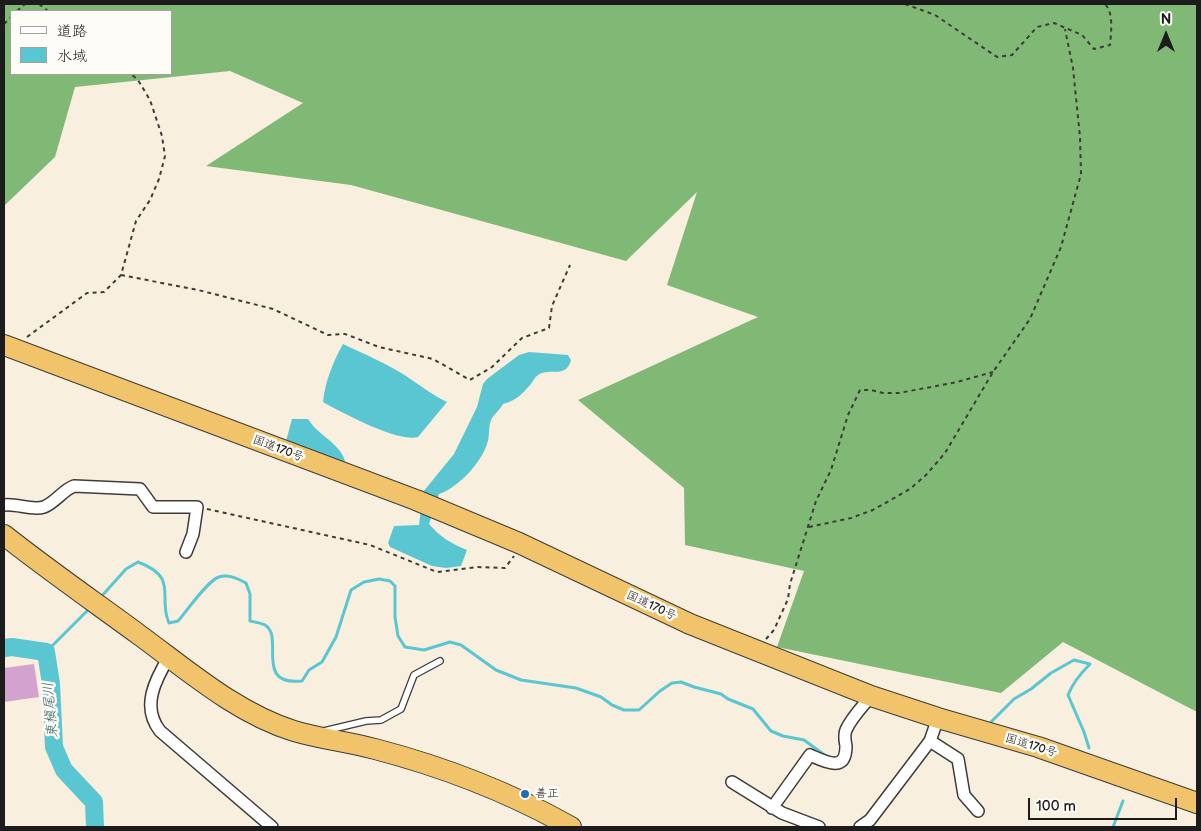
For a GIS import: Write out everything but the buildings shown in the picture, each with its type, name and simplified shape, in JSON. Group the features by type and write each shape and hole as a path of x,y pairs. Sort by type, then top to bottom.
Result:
{"highway":[{"name":"国道170号","path":"7,350 114,387 416,500 524,545 690,624 871,696 1038,747 1197,803"},
{"path":"4,535 219,694 262,717 294,731 406,757 471,779 520,800 571,827"}],"street":[{"path":"4,505 42,507 51,504 69,488 82,485 140,489 152,507 197,507 193,534 186,552"},
{"path":"169,657 157,676 150,700 153,723 272,827"},
{"path":"772,808 810,754 828,763 838,764 842,761 846,756 845,731 871,696"},
{"path":"860,827 870,820 930,741 938,718"},
{"path":"930,741 958,760 964,795 978,811"},
{"path":"732,782 772,808 819,827"}],"lane":[{"path":"316,736 326,730 366,721 381,720 401,709 414,675 440,661"}],"path":[{"path":"904,4 935,15 997,57 1012,55 1037,27 1054,23 1082,35 1094,49 1110,45 1109,8 1105,4"},
{"path":"809,527 858,516 873,510 910,489 926,475 945,453 993,372 1030,319 1062,247 1081,174 1080,137 1075,88 1065,29"},
{"path":"7,350 87,293 104,292 121,275 136,221 150,200 159,179 165,156 162,136 150,100 138,80 132,75"},
{"path":"121,275 198,290 273,309 328,335 345,334 379,347 433,359 470,380 492,366 522,338 549,328 552,306 570,265"},
{"path":"753,649 768,638 788,599 790,584 816,501 831,470 848,415 860,390 899,393 922,390 993,372"},
{"path":"197,507 370,545 436,572 477,567 505,568 524,545"}],"green space":[{"path":"4,4 1197,4 1197,712 1063,642 1001,693 777,647 804,571 685,545 684,488 578,400 758,317 667,285 697,192 626,261 351,185 206,166 303,103 230,71 75,87 55,157 4,206"}],"water":[{"path":"343,344 391,367 447,402 418,437 409,438 384,431 323,402 330,372"},
{"path":"529,352 568,355 571,360 569,366 562,371 538,375 518,397 503,404 491,420 488,441 480,459 461,481 439,494 429,524 446,540 467,550 461,566 446,568 432,566 390,547 388,543 394,526 419,525 423,492 454,454 477,407 483,384 519,355"},
{"path":"292,419 308,419 340,451 346,465 286,441"}],"waterway":[{"path":"100,598 126,569 138,562 159,574 163,581 166,613 169,623 178,621 203,590 214,580 223,576 237,579 246,583 250,594 250,621 265,625 270,631 274,669 278,676 287,681 302,681 309,670 322,662 336,637 351,590 364,582 379,579 390,581 395,586 395,617 398,636 405,647 424,650 450,642 461,645 496,670 521,680 576,688 601,697 612,705 624,710 639,710 660,691 672,683 681,682 721,694 728,699 753,709 771,731 783,736 804,740 826,756"},
{"path":"46,652 90,608"},
{"name":"東槇尾川","path":"4,648 12,647 46,652 51,684 54,747 64,770 94,802 95,827"},
{"path":"991,722 1014,699 1031,689 1051,673 1074,660 1090,664 1077,678 1068,695 1089,748"},
{"path":"1113,827 1123,801"}],"place":[{"name":"善正","path":"525,794"}]}
